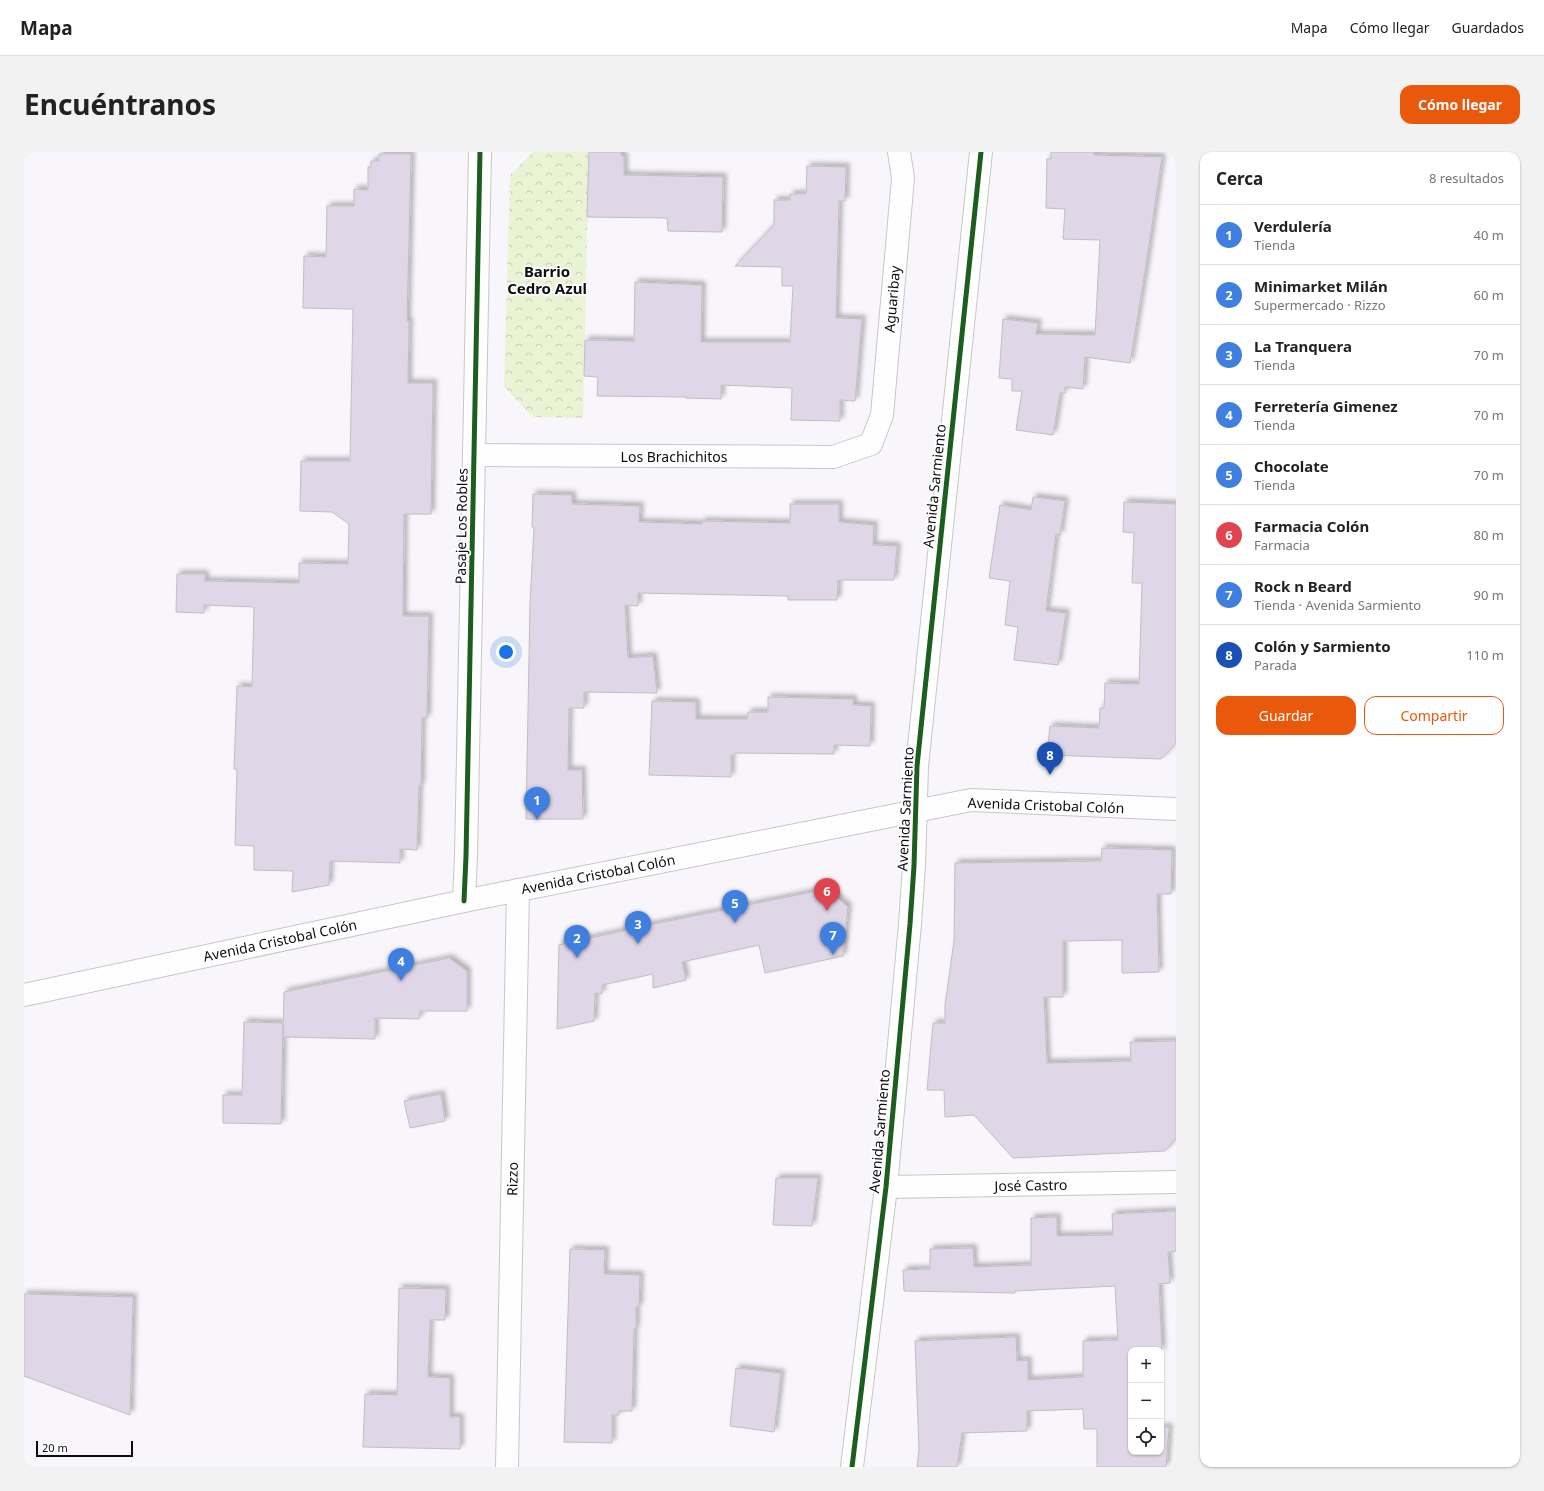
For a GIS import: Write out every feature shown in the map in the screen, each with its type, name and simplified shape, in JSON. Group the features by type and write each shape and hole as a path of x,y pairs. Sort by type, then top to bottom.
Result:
{"street":[{"name":"Pasaje Los Robles","path":"464,901 480,152"},
{"name":"Aguaribay","path":"871,444 882,416 903,178 899,152"},
{"name":"Avenida Sarmiento","path":"852,1467 886,1187 910,924 917,766 981,152"},
{"name":"Los Brachichitos","path":"474,455 833,457 871,444"},
{"name":"Avenida Cristobal Colón","path":"24,995 464,901 971,800 1176,809"},
{"name":"Rizzo","path":"507,1467 518,890"},
{"name":"José Castro","path":"886,1187 1176,1182"}],"green space":[{"path":"533,152 589,152 583,418 533,417 504,387 510,175"}],"building":[{"path":"589,152 621,152 621,156 624,156 624,175 723,177 722,232 668,231 667,218 587,217"},
{"path":"1051,152 1094,152 1094,155 1162,157 1130,363 1085,357 1083,389 1065,387 1065,393 1060,393 1053,435 1016,430 1022,391 1012,391 1012,379 999,378 1003,319 1038,323 1036,334 1095,335 1100,240 1063,239 1065,209 1046,208 1047,159 1051,159"},
{"path":"379,154 411,154 407,321 409,321 408,383 433,383 431,514 404,514 403,616 429,616 427,718 422,718 421,786 419,786 417,850 400,849 400,863 330,861 329,885 292,892 293,871 254,870 254,846 235,845 237,769 234,769 237,686 252,687 254,607 204,605 204,613 176,612 177,574 205,574 205,581 299,583 299,563 348,564 349,524 332,512 300,511 301,461 350,461 353,309 303,308 304,256 326,257 327,206 354,206 354,189 368,190 368,167 371,167 371,161 379,161"},
{"path":"807,166 846,167 845,201 839,201 836,318 862,319 855,401 840,400 840,421 791,420 792,388 721,385 721,399 597,396 598,377 584,376 585,340 634,341 635,282 702,285 701,342 790,342 793,286 782,286 782,267 735,266 774,225 774,200 790,200 790,194 806,194"},
{"path":"533,494 572,495 572,504 640,506 639,522 702,524 702,521 790,523 790,504 839,504 839,522 874,525 873,545 897,546 894,580 838,580 837,600 788,600 788,596 638,593 638,606 625,605 628,658 653,656 657,693 584,692 584,708 569,708 568,770 582,770 583,819 526,819 530,604 534,527 532,527"},
{"path":"1033,497 1065,501 1060,535 1056,534 1046,611 1066,613 1058,665 1014,660 1018,627 1005,625 1010,581 989,578 1000,505 1031,510"},
{"path":"1124,502 1176,504 1176,743 1161,759 1047,755 1050,726 1099,728 1100,708 1104,708 1105,683 1139,684 1142,583 1132,583 1134,533 1123,532"},
{"path":"768,697 853,699 853,705 871,706 870,746 834,745 834,754 735,753 735,755 731,755 731,777 649,775 652,701 696,702 696,719 747,719 748,712 768,712"},
{"path":"1102,848 1172,850 1171,894 1157,894 1159,972 1122,973 1122,940 1063,941 1063,997 1044,997 1047,1063 1131,1061 1130,1042 1176,1041 1176,1138 1165,1151 1013,1158 974,1115 945,1117 944,1090 927,1090 933,1023 945,1023 945,1005 954,941 955,863 1101,861"},
{"path":"827,889 848,907 843,956 765,973 759,945 682,962 686,980 653,988 653,974 602,985 602,994 595,993 594,1021 557,1029 559,945"},
{"path":"449,958 467,971 467,1011 420,1011 419,1019 375,1018 375,1039 283,1037 284,992"},
{"path":"244,1022 283,1023 281,1124 223,1123 223,1095 242,1095"},
{"path":"441,1094 445,1121 410,1128 404,1101"},
{"path":"776,1178 818,1178 812,1226 773,1225"},
{"path":"1176,1211 1176,1251 1168,1252 1170,1283 1159,1284 1162,1347 1128,1347 1128,1455 1164,1455 1164,1427 1169,1427 1166,1467 1097,1467 1097,1429 1084,1429 1083,1409 1027,1411 1027,1431 962,1433 957,1467 917,1467 919,1450 915,1341 1016,1337 1017,1361 1028,1360 1028,1380 1083,1377 1083,1341 1118,1340 1115,1286 1015,1291 1015,1293 904,1291 903,1270 930,1269 930,1249 973,1248 974,1267 1031,1265 1031,1218 1057,1217 1057,1236 1113,1235 1112,1214"},
{"path":"570,1249 605,1250 604,1274 640,1275 639,1307 636,1307 636,1329 634,1329 632,1411 619,1411 619,1415 612,1415 612,1443 564,1442"},
{"path":"399,1288 446,1289 445,1320 430,1320 428,1377 450,1378 450,1417 460,1417 460,1449 363,1447 365,1394 397,1395"},
{"path":"24,1294 133,1297 130,1415 24,1376"},
{"path":"736,1368 781,1373 774,1432 730,1426"}],"cycle path":[{"path":"464,901 480,152"},
{"path":"852,1467 886,1187 910,924 914,866 917,766 981,152"}],"place":[{"name":"Colón y Sarmiento","path":"1050,775"},
{"name":"Verdulería","path":"537,820"},
{"name":"Farmacia Colón","path":"827,911"},
{"name":"Chocolate","path":"735,923"},
{"name":"La Tranquera","path":"638,944"},
{"name":"Rock n Beard","path":"833,955"},
{"name":"Minimarket Milán","path":"577,958"},
{"name":"Ferretería Gimenez","path":"401,981"}],"district":[{"name":"Barrio Cedro Azul","path":"547,280"}]}
